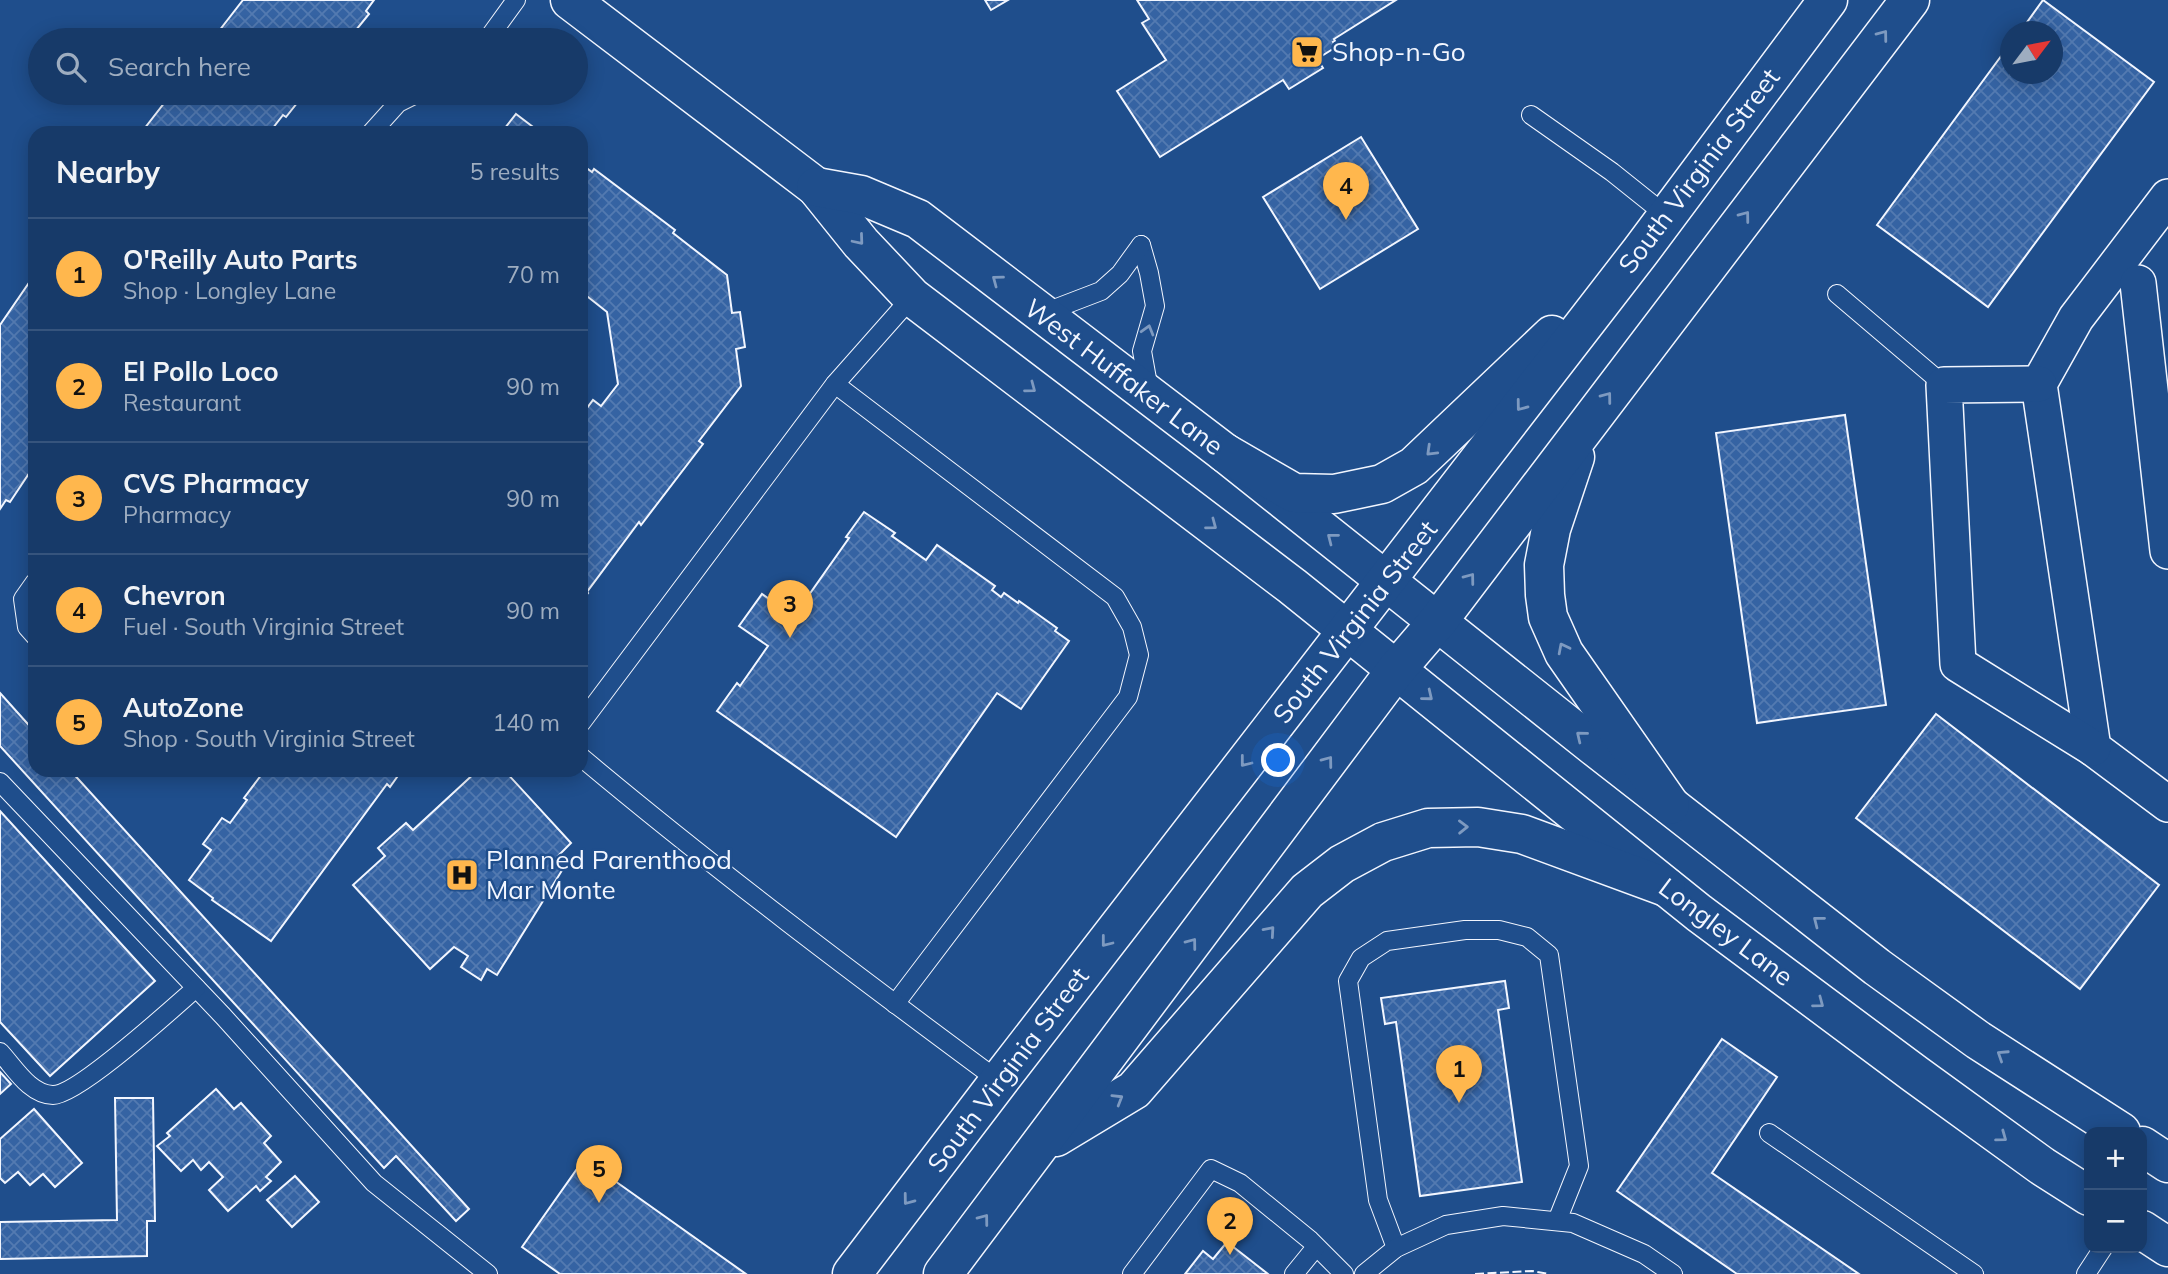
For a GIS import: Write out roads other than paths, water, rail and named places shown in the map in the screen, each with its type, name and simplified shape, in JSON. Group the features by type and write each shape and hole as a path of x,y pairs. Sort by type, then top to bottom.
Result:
{"main road":[{"name":"West Huffaker Lane","path":"570,0 816,187 861,243 912,297 1292,586 1373,651"},
{"name":"South Virginia Street","path":"852,1274 878,1256 999,1081 1373,651 1412,601 1640,252 1828,0"},
{"name":"South Virginia Street","path":"943,1274 1039,1147 1373,651 1412,601 1585,427 1910,0"},
{"name":"West Huffaker Lane","path":"816,187 861,195 918,219 1225,453 1412,601"},
{"path":"1225,453 1294,493 1334,494 1382,484 1414,466 1640,252"},
{"path":"1585,427 1551,529 1544,565 1548,617 1564,653 1670,805"},
{"path":"1412,601 1866,958 1967,1032 2113,1127"},
{"name":"Longley Lane","path":"1373,651 1666,887 1915,1074 2042,1166 2084,1193"},
{"path":"1039,1147 1134,1090 1307,891 1342,864 1383,842 1428,828 1489,828 1522,834 1666,887"},
{"path":"2147,1149 2168,1163"},
{"path":"2147,1233 2168,1247"}],"street":[{"path":"2168,197 2138,281 2168,551"},
{"path":"2094,748 2039,384 2077,318 2138,281"},
{"path":"2039,384 1944,385 1958,664 2094,748 2168,804"}],"lane":[{"path":"496,28 516,0"},
{"path":"377,126 396,105"},
{"path":"1531,115 1612,172 1667,216"},
{"path":"1041,314 1101,290 1120,274 1141,245 1155,306 1142,351 1151,397"},
{"path":"1837,295 1944,385"},
{"path":"588,714 835,384 912,297"},
{"path":"835,384 1115,597 1132,627 1139,655 1128,696 895,1004"},
{"path":"28,592 23,599 28,628"},
{"path":"588,763 678,838 999,1081"},
{"path":"0,782 196,988 373,1183 488,1274"},
{"path":"1396,1248 1378,1200 1348,981 1361,958 1387,941 1465,930 1499,930 1527,936 1549,955 1579,1166 1557,1221"},
{"path":"0,1052 33,1088 52,1095 67,1092 128,1047 196,988"},
{"path":"1769,1133 1975,1274"},
{"path":"1132,1274 1211,1169 1240,1183 1310,1240 1344,1274"},
{"path":"1364,1274 1396,1248 1446,1225 1503,1216 1573,1223 1644,1254 1672,1274"},
{"path":"1294,1274 1316,1247"},
{"path":"2085,1274 2100,1253"}],"place":[{"name":"Shop-n-Go","path":"1307,52"},
{"name":"Chevron","path":"1346,220"},
{"name":"CVS Pharmacy","path":"790,638"},
{"name":"Planned Parenthood Mar Monte","path":"462,875"},
{"name":"O'Reilly Auto Parts","path":"1459,1103"},
{"name":"AutoZone","path":"599,1203"},
{"name":"El Pollo Loco","path":"1230,1255"}]}
